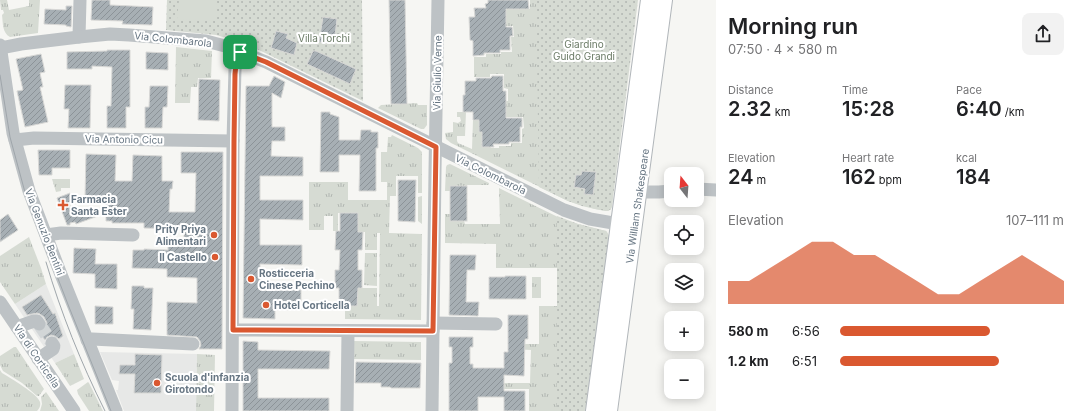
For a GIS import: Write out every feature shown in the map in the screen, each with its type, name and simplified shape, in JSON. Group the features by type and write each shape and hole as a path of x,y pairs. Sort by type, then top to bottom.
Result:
{"main road":[{"name":"Via William Shakespeare","path":"594,411 649,0"},
{"name":"Via William Shakespeare","path":"609,411 664,0"}],"street":[{"path":"79,37 80,0"},
{"name":"Via Giulio Verne","path":"432,411 438,0"},
{"name":"Via Colombarola","path":"0,48 79,37 120,34 214,43 266,62 564,210 590,219 619,224"},
{"name":"Via Genuzio Bentini","path":"0,45 15,140 30,195 116,411"},
{"path":"232,411 235,74 236,64 240,52"},
{"name":"Via Antonio Cicu","path":"15,140 34,138 234,141"},
{"path":"704,189 716,190"},
{"path":"638,192 664,191"},
{"path":"46,235 62,233 134,235"},
{"name":"Via di Corticella","path":"0,302 74,411"},
{"path":"17,327 34,321 37,321 39,324"},
{"path":"233,330 348,330 496,324"},
{"path":"346,411 348,330"},
{"path":"87,340 193,344"},
{"path":"38,359 53,349 54,346 52,343"}],"shaded area":[{"path":"46,284 74,354 55,363 15,304"},
{"name":"Scuola d'infanzia Girotondo","path":"100,352 197,354 196,411 124,411 116,390 118,390 119,381 112,380"}],"green space":[{"path":"0,0 7,0 9,10 29,6 29,0 40,0 38,33 10,37 7,35 3,27 2,15 4,13 3,10 1,10"},
{"name":"Villa Torchi","path":"167,0 362,0 363,101 244,43 216,35 166,30"},
{"path":"179,0 217,0 216,21 177,19"},
{"name":"Giardino Guido Grandi","path":"530,0 624,0 612,206 608,211 595,209 568,201 451,143 446,139 445,133 453,132 453,122 458,123 461,121 460,117 457,117 457,112 466,112 465,136 457,136 457,141 458,143 472,149 473,120 477,120 477,112 502,121 479,122 479,132 482,132 491,148 511,146 511,143 522,143 522,129 524,128 523,117 506,117 506,107 484,101 508,101 508,89 504,88 504,74 490,74 490,77 474,77 474,57 486,57 486,54 512,52 511,37 514,37 513,26 496,26 506,9 530,9"},
{"name":"Giardino Guido Grandi","path":"536,0 638,0 612,206 608,211 582,206 539,187"},
{"path":"176,47 212,51 211,78 198,78 197,87 191,87 190,103 175,103"},
{"path":"417,103 418,105 427,105 427,125 424,129 421,129 378,108 381,105"},
{"path":"392,135 418,148 422,152 422,193 418,193 418,176 396,176 396,196 390,196 389,233 422,234 421,320 345,319 345,306 357,306 358,288 377,288 377,306 379,306 380,233 377,233 377,250 365,250 365,232 358,232 358,213 338,213 338,231 333,231 333,216 324,216 324,230 309,230 309,182 348,182 348,200 387,200 387,182 381,182 381,152 387,152 388,137 391,137"},
{"path":"450,164 489,184 467,185 450,191 445,191 446,167"},
{"path":"52,179 70,179 70,188 61,188 61,191 56,192"},
{"path":"499,188 562,219 606,231 608,234 609,239 585,411 529,411 529,389 504,389 504,383 530,383 531,350 511,349 511,344 539,344 539,306 557,306 557,268 496,268 496,244 445,243 445,214 450,214 450,221 464,221 465,224 500,224"},
{"path":"422,196 422,224 418,221 418,197"},
{"path":"557,216 578,224 606,231 609,236 585,411 557,411"},
{"path":"29,237 46,284 15,304 0,282 0,256"},
{"path":"365,253 377,253 377,286 364,285"},
{"path":"532,277 541,277 541,298 532,298"},
{"path":"353,341 421,342 421,360 353,359"},
{"path":"16,347 44,389 39,396 3,371 0,365 0,356"},
{"path":"74,354 84,379 70,386 55,363"},
{"path":"197,354 215,355 214,411 196,411"},
{"path":"0,370 2,373 23,386 38,399 40,405 37,411 0,411"},
{"path":"88,382 103,411 89,411 78,394 77,390"},
{"path":"46,392 59,411 40,411 42,404 41,397"}],"building":[{"path":"92,0 110,0 110,5 153,7 152,25 122,24 123,21 91,20"},
{"path":"389,0 405,0 407,104 391,104"},
{"path":"488,0 528,0 529,9 506,9 506,27 512,27 513,36 510,36 510,50 500,50 500,53 484,53 484,55 473,56 473,41 470,40 469,17 475,17 474,8 486,8 485,4 488,3"},
{"path":"66,6 72,6 71,27 66,25 44,24 45,9 66,10"},
{"path":"323,17 337,19 334,44 319,42"},
{"path":"276,31 288,34 286,38 297,43 294,55 271,48"},
{"path":"130,50 130,107 126,107 126,128 107,128 107,106 111,106 112,67 92,66 92,69 67,69 67,52"},
{"path":"313,51 356,69 350,84 307,64"},
{"path":"146,52 168,53 168,70 146,69"},
{"path":"41,54 45,72 40,73 43,87 40,87 48,122 25,127 17,91 23,90 16,59"},
{"path":"274,76 285,82 281,98 272,93 272,127 285,127 285,141 272,141 271,156 303,157 303,176 260,176 260,200 303,200 303,220 260,219 260,245 302,245 302,265 260,264 260,290 301,290 301,310 275,310 275,319 243,318 246,86 269,86"},
{"path":"492,76 503,76 503,91 506,91 506,118 522,118 522,127 520,127 520,142 493,144 494,147 482,147 482,132 479,132 479,120 473,120 473,112 463,112 463,95 465,95 465,81 476,81 476,78 491,78"},
{"path":"199,79 220,80 219,121 198,120"},
{"path":"65,85 91,85 90,128 68,128 69,109 64,109"},
{"path":"150,86 168,86 167,107 163,107 162,128 145,128 145,107 149,107"},
{"path":"321,112 330,112 330,114 339,117 339,140 360,140 361,130 378,132 378,148 376,148 376,191 359,191 360,155 339,155 339,172 320,172"},
{"path":"38,150 70,150 70,168 52,168 52,175 39,175"},
{"path":"181,152 223,152 222,349 199,349 201,345 197,337 167,335 167,302 197,303 197,278 167,277 167,269 132,268 133,250 168,250 168,245 184,245 184,229 144,228 144,223 112,223 112,221 106,221 106,212 104,212 105,197 85,198 86,154 116,155 115,181 132,181 133,155 162,156 162,181 173,181 172,189 170,189 169,212 195,212 196,173 181,173"},
{"path":"582,171 596,172 593,195 584,194 585,189 574,187 576,175 581,175"},
{"path":"398,180 416,180 415,222 398,221"},
{"path":"450,186 467,186 467,221 450,221"},
{"path":"70,193 70,215 98,216 76,224 75,222 67,225 57,198"},
{"path":"340,213 358,213 358,232 363,232 362,250 358,250 358,270 362,270 362,288 358,288 357,306 339,306 339,288 335,288 335,270 339,270 340,250 335,250 336,231 340,231"},
{"path":"8,214 18,230 0,242 0,220"},
{"path":"74,248 96,249 95,264 117,264 117,289 95,288 95,274 73,273"},
{"path":"450,255 476,255 475,270 467,270 466,302 479,302 478,316 449,315"},
{"path":"526,276 526,299 489,299 489,277"},
{"path":"132,286 153,288 151,330 133,329 134,309 131,309"},
{"path":"41,295 53,314 55,313 63,336 59,339 51,335 45,340 39,332 43,331 46,327 47,323 44,317 37,313 27,315 22,307"},
{"path":"95,306 113,307 113,324 95,324"},
{"path":"508,315 528,315 528,339 525,339 524,376 504,375 504,391 525,391 525,411 504,411 504,397 478,397 478,411 449,411 449,363 452,363 452,347 449,347 449,337 473,337 473,347 470,347 470,364 473,364 473,368 504,368 504,352 508,352"},
{"path":"243,341 258,342 258,350 330,351 329,369 258,369 258,398 329,398 329,411 243,411"},
{"path":"135,354 162,355 161,393 134,393 135,374 119,374 120,365 135,365"},
{"path":"356,362 421,363 420,388 391,388 381,387 381,383 355,383"}],"tunnel":[{"path":"39,324 52,343"}],"tram line":[{"path":"0,75 10,137 26,196 111,411"},
{"path":"46,262 72,338 105,411"}],"place":[{"name":"Farmacia Santa Ester","path":"63,205"},
{"name":"Prity Priya Alimentari","path":"214,235"},
{"name":"Il Castello","path":"215,257"},
{"name":"Rosticceria Cinese Pechino","path":"251,279"},
{"name":"Hotel Corticella","path":"266,305"},
{"name":"Scuola d'infanzia Girotondo","path":"157,383"}],"route":[{"path":"240,52 266,62 436,147 433,331 233,330 235,74 236,64 240,52"}]}
